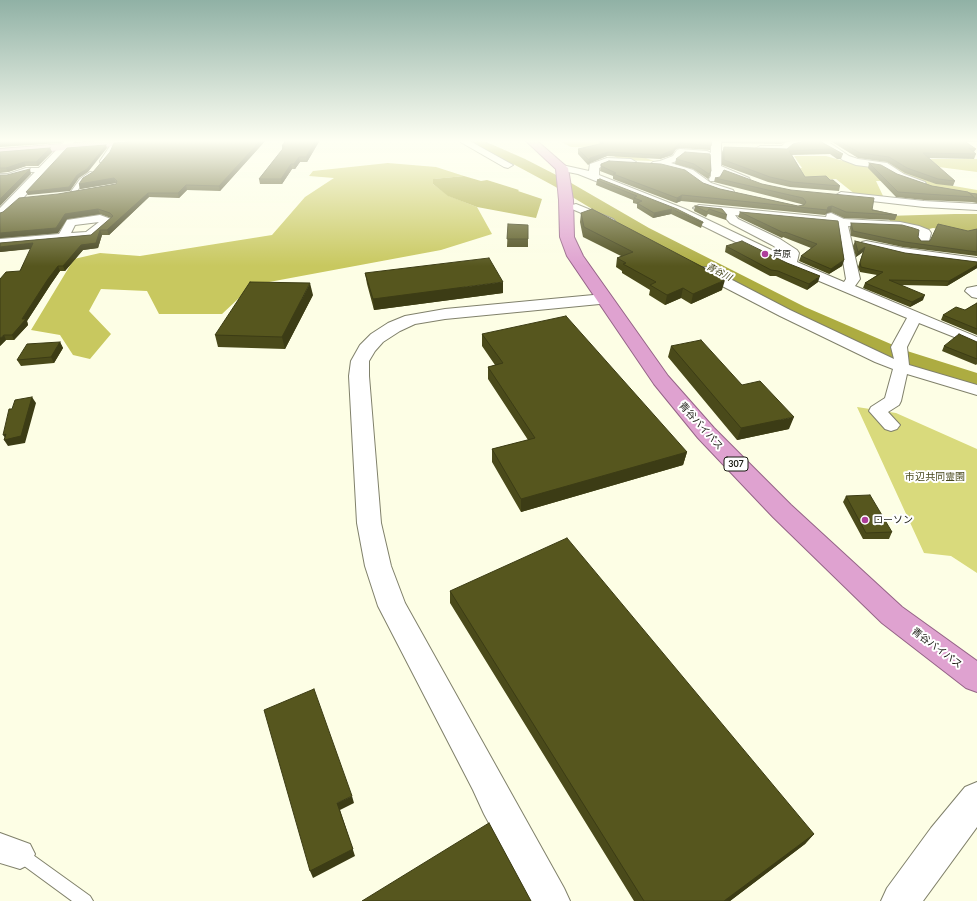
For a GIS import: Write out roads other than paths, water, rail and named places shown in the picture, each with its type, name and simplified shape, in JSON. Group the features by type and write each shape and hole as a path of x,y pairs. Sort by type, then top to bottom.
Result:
{"highway":[{"name":"青谷バイパス","path":"566,182 571,203 566,237 574,256 661,380 706,433 772,500 892,615 977,678"}],"street":[{"path":"0,214 31,182"},
{"path":"609,182 723,230 790,264 977,342"},
{"path":"703,182 707,185 741,195"},
{"path":"707,185 710,182"},
{"path":"753,182 758,184"},
{"path":"916,182 934,188"},
{"path":"707,185 711,200 726,211 734,221 776,242 793,254 790,264"},
{"path":"828,194 924,204 977,207"},
{"path":"655,201 726,211 773,214 842,222 888,224 915,228 925,233 923,241"},
{"path":"571,203 624,229"},
{"path":"790,206 829,214 842,222"},
{"path":"842,222 844,240 853,279 847,288"},
{"path":"0,243 62,237"},
{"path":"844,240 903,252 977,262"},
{"path":"694,266 785,313 880,359 977,390"},
{"path":"977,290 972,291 977,294"},
{"path":"551,901 496,802 485,778 392,606 378,566 369,523 359,376 360,361 367,349 377,338 394,327 411,320 445,314 604,299"},
{"path":"891,425 877,411 893,401 901,365 899,347 915,316"},
{"path":"900,901 977,799"}],"lane":[{"path":"67,194 76,192 81,182"},
{"path":"10,851 85,901"}],"waterway":[{"name":"青谷川","path":"558,182 643,232 797,312 899,356 977,381"}],"place":[{"name":"芦原","path":"765,254"},
{"name":"ローソン","path":"865,520"}],"park label":[{"name":"市辺共同霊園","path":"935,477"}]}
